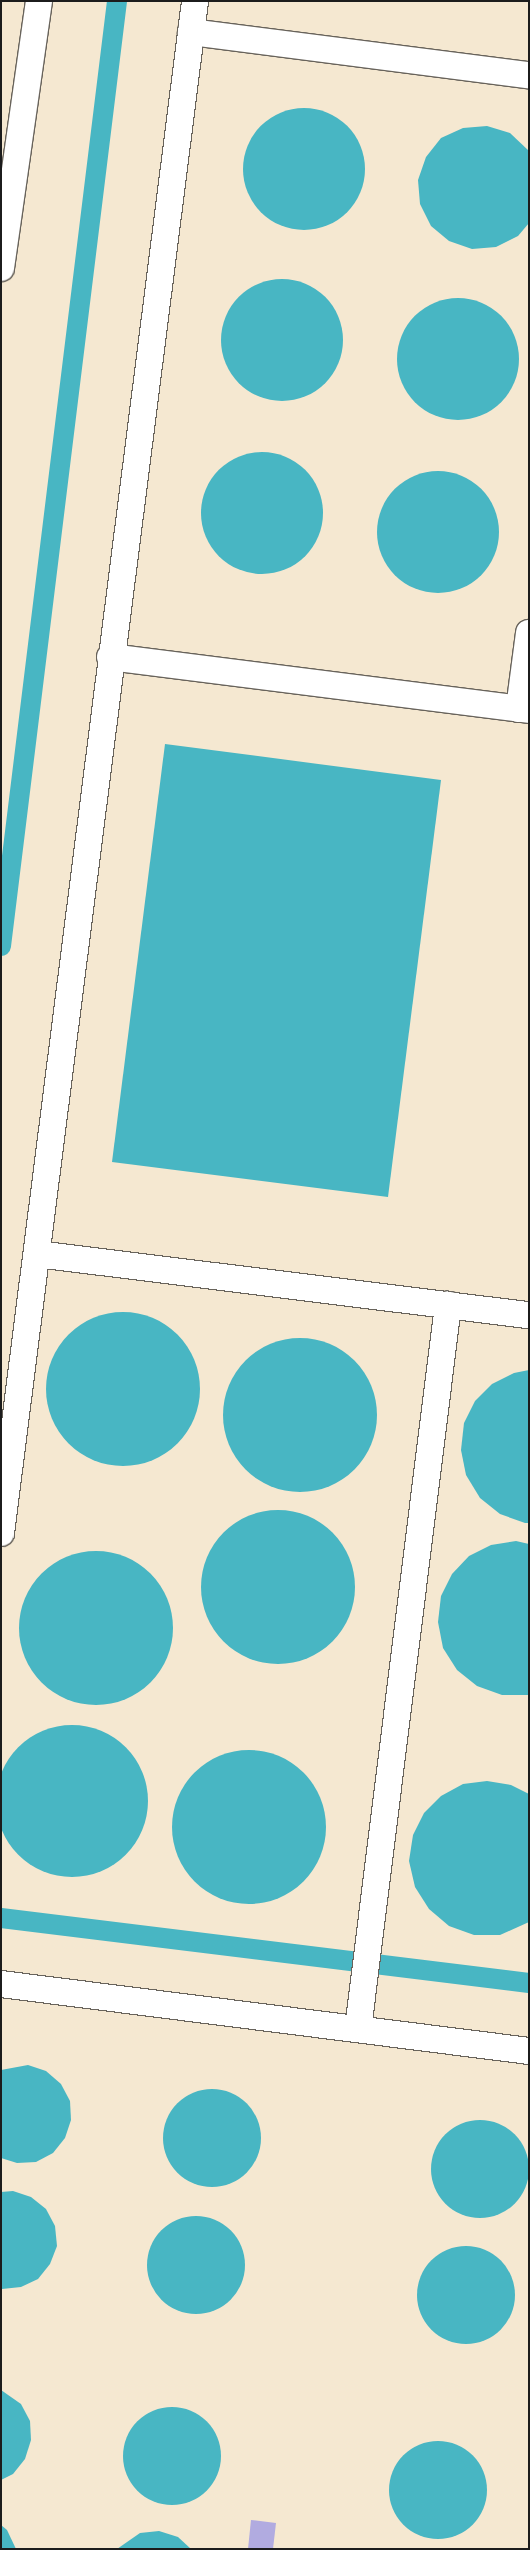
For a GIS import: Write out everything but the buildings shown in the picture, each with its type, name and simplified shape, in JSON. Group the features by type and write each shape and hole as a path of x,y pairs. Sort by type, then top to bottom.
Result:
{"lane":[{"path":"1,268 39,1"},
{"path":"1,1533 110,657 195,1"},
{"path":"192,32 529,75"},
{"path":"110,657 524,710 529,633"},
{"path":"37,1254 529,1315"},
{"path":"358,2029 448,1305"},
{"path":"1,1984 529,2051"}],"water":[{"path":"304,108 316,109 327,113 338,118 347,126 355,135 360,146 364,157 364,181 360,192 355,203 347,212 338,220 327,225 316,229 304,230 292,229 281,225 270,220 261,212 253,203 248,192 244,181 243,169 244,157 248,146 253,135 261,126 270,118 281,113 292,109"},
{"path":"487,126 510,133 529,151 529,223 518,236 496,247 472,249 449,241 431,226 420,204 418,180 426,157 441,138 463,128"},
{"path":"282,279 294,280 305,284 316,289 325,297 333,306 338,317 342,328 342,352 338,363 333,374 325,383 316,391 305,396 294,400 282,401 270,400 259,396 248,391 239,383 231,374 226,363 222,352 221,340 222,328 226,317 231,306 239,297 248,289 259,284 270,280"},
{"path":"458,298 470,299 481,303 492,308 501,316 509,325 514,336 518,347 518,371 514,382 509,393 501,402 492,410 481,415 470,419 458,420 446,419 435,415 424,410 415,402 407,393 402,382 398,371 397,359 398,347 402,336 407,325 415,316 424,308 435,303 446,299"},
{"path":"262,452 274,453 285,457 296,462 305,470 313,479 318,490 322,501 322,525 318,536 313,547 305,556 296,564 285,569 274,573 262,574 250,573 239,569 228,564 219,556 211,547 206,536 202,525 201,513 202,501 206,490 211,479 219,470 228,462 239,457 250,453"},
{"path":"438,471 450,472 461,476 472,481 481,489 489,498 494,509 498,520 498,544 494,555 489,566 481,575 472,583 461,588 450,592 438,593 426,592 415,588 404,583 395,575 387,566 382,555 378,544 377,532 378,520 382,509 387,498 395,489 404,481 415,476 426,472"},
{"path":"165,744 441,780 388,1197 112,1162"},
{"path":"123,1312 152,1318 166,1325 177,1335 187,1346 194,1360 200,1389 194,1418 187,1432 177,1443 166,1453 152,1460 123,1466 94,1460 80,1453 69,1443 59,1432 52,1418 46,1389 52,1360 59,1346 69,1335 80,1325 94,1318"},
{"path":"300,1338 329,1344 343,1351 354,1361 364,1372 371,1386 377,1415 371,1444 364,1458 354,1469 343,1479 329,1486 300,1492 271,1486 257,1479 246,1469 236,1458 229,1444 223,1415 229,1386 236,1372 246,1361 257,1351 271,1344"},
{"path":"529,1370 529,1523 525,1523 500,1514 480,1498 466,1475 461,1450 464,1423 475,1401 492,1384 514,1373"},
{"path":"278,1510 307,1516 321,1523 332,1533 342,1544 349,1558 355,1587 349,1616 342,1630 332,1641 321,1651 307,1658 278,1664 249,1658 235,1651 224,1641 214,1630 207,1616 201,1587 207,1558 214,1544 224,1533 235,1523 249,1516"},
{"path":"516,1541 529,1544 529,1695 502,1695 477,1686 457,1670 443,1648 438,1622 441,1596 452,1574 469,1556 491,1545"},
{"path":"96,1551 125,1557 139,1564 150,1574 160,1585 167,1599 173,1628 167,1657 160,1671 150,1682 139,1692 125,1699 96,1705 67,1699 53,1692 42,1682 32,1671 25,1657 19,1628 25,1599 32,1585 42,1574 53,1564 67,1557"},
{"path":"72,1725 87,1726 101,1731 126,1747 142,1772 147,1786 147,1816 142,1830 126,1855 101,1871 87,1876 72,1877 57,1876 43,1871 18,1855 2,1830 -3,1816 -4,1801 -3,1786 2,1772 18,1747 43,1731 57,1726"},
{"path":"249,1750 278,1756 292,1763 303,1773 313,1784 320,1798 326,1827 320,1856 313,1870 303,1881 292,1891 278,1898 249,1904 220,1898 206,1891 195,1881 185,1870 178,1856 172,1827 178,1798 185,1784 195,1773 206,1763 220,1756"},
{"path":"487,1781 511,1785 529,1794 529,1922 500,1935 474,1935 449,1926 429,1909 415,1887 409,1861 413,1835 424,1813 441,1796 463,1784"},
{"path":"28,2065 46,2071 61,2084 70,2101 71,2120 65,2138 53,2153 36,2162 17,2163 1,2158 1,2070"},
{"path":"212,2089 231,2093 246,2104 257,2119 261,2138 257,2157 246,2172 231,2183 212,2187 193,2183 178,2172 167,2157 163,2138 167,2119 178,2104 193,2093"},
{"path":"480,2120 499,2124 514,2135 525,2150 529,2169 525,2188 514,2203 499,2214 480,2218 461,2214 446,2203 435,2188 431,2169 435,2150 446,2135 461,2124"},
{"path":"13,2191 31,2197 46,2209 55,2226 57,2246 50,2264 38,2279 21,2287 2,2289 1,2192"},
{"path":"196,2216 215,2220 230,2231 241,2246 245,2265 241,2284 230,2299 215,2310 196,2314 177,2310 162,2299 151,2284 147,2265 151,2246 162,2231 177,2220"},
{"path":"466,2246 485,2250 500,2261 511,2276 515,2295 511,2314 500,2329 485,2340 466,2344 447,2340 432,2329 421,2314 417,2295 421,2276 432,2261 447,2250"},
{"path":"1,2390 21,2404 30,2421 31,2440 25,2459 13,2474 1,2480"},
{"path":"172,2407 191,2411 206,2422 217,2437 221,2456 217,2475 206,2490 191,2501 172,2505 153,2501 138,2490 127,2475 123,2456 127,2437 138,2422 153,2411"},
{"path":"438,2441 457,2445 472,2456 483,2471 487,2490 483,2509 472,2524 457,2535 438,2539 419,2535 404,2524 393,2509 389,2490 393,2471 404,2456 419,2445"},
{"path":"1,2525 7,2530 16,2549 1,2549"},
{"path":"159,2531 178,2537 191,2549 117,2549 140,2533"}],"waterway":[{"path":"1,946 117,1"},
{"path":"1,1918 529,1983"}]}
